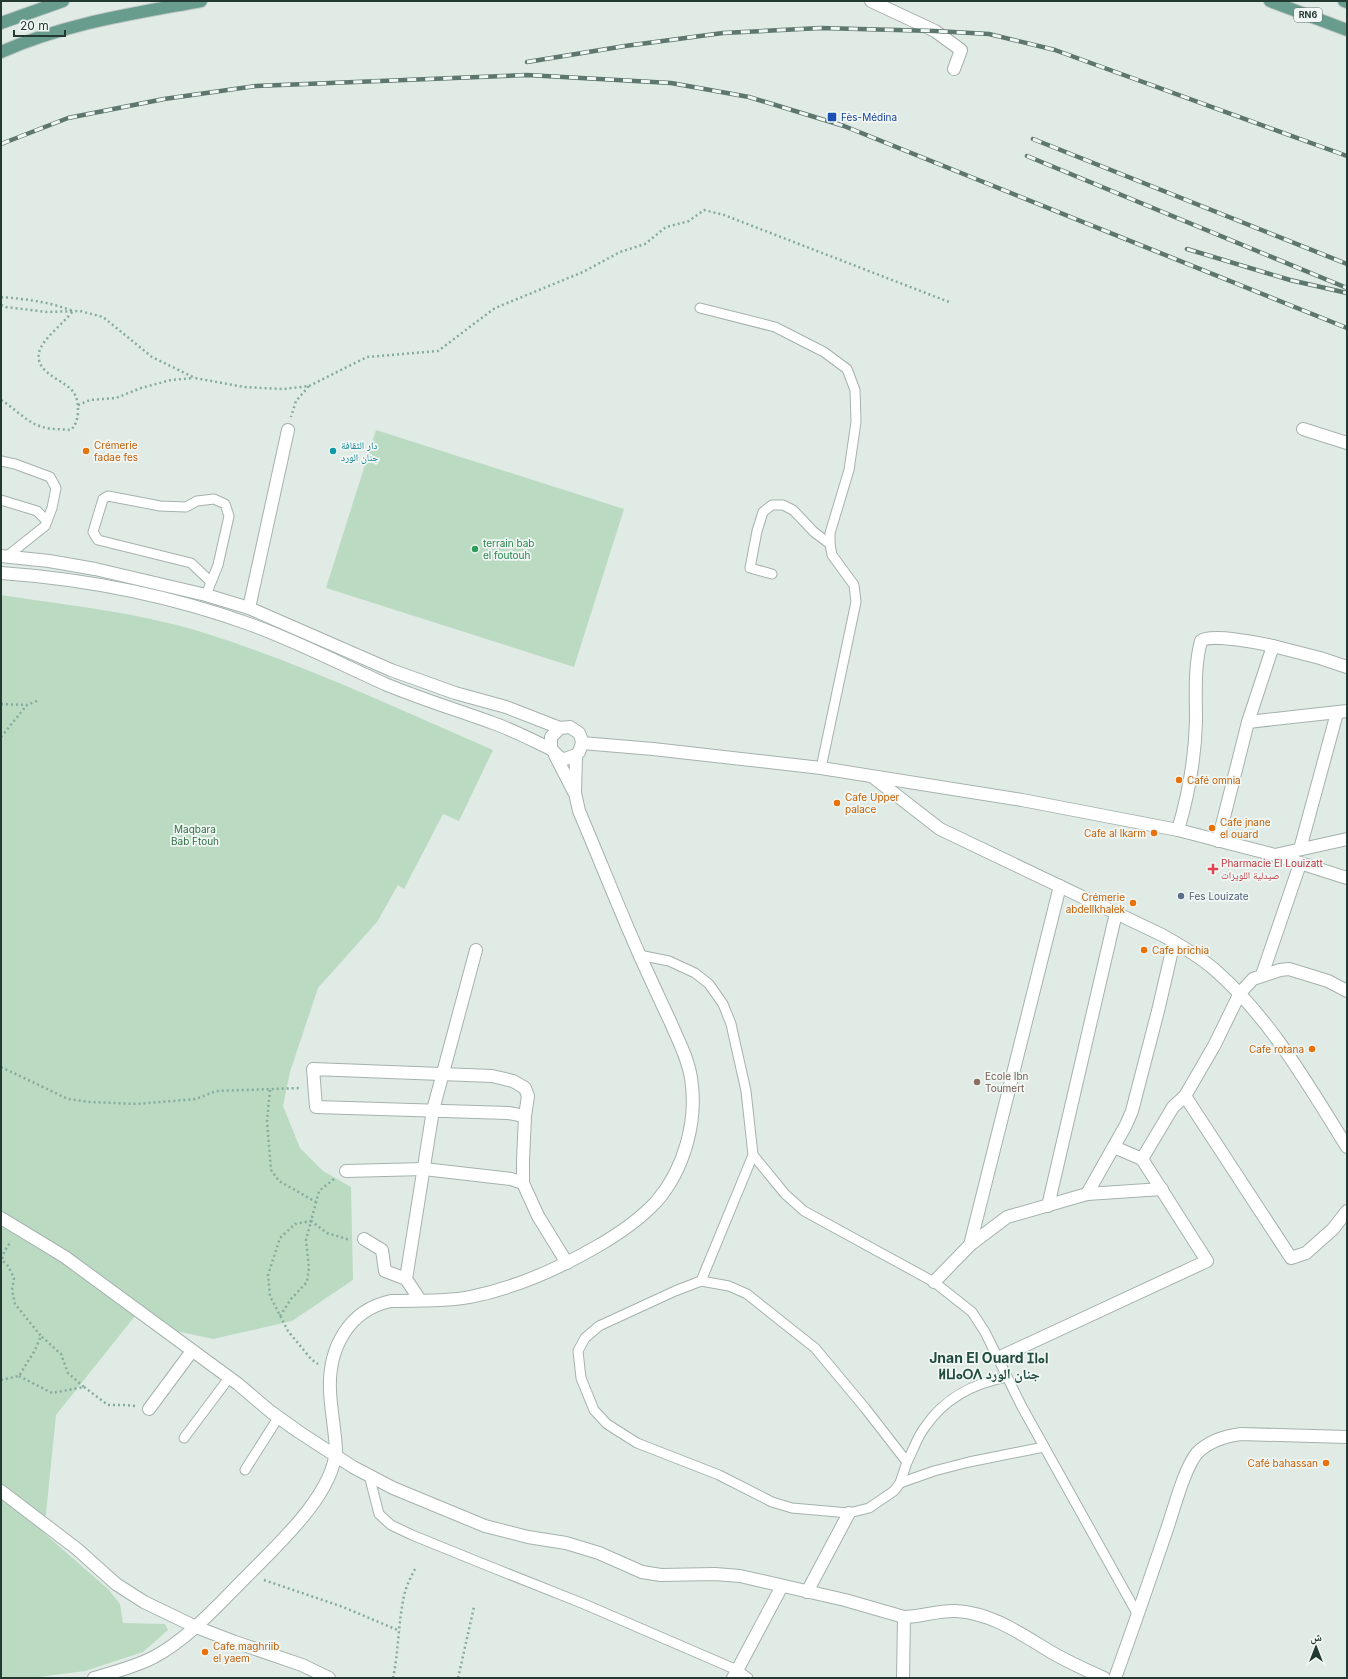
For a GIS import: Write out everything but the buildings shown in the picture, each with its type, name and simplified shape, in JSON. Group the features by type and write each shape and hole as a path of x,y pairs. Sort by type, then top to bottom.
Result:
{"main road":[{"path":"1,23 63,1"},
{"path":"1,52 63,29 92,21 201,1"},
{"name":"RN6","path":"1270,1 1347,30"}],"street":[{"path":"872,1 935,30 961,50 954,69"},
{"path":"1303,429 1347,443"},
{"path":"248,608 288,430"},
{"path":"1,573 47,576 145,594 202,610 251,625 304,646 385,684 448,708 494,723 565,759 576,755 579,752 582,743 578,733 570,727 560,728 506,707 456,693 391,670 248,608 206,595 146,580 49,561 4,557"},
{"path":"47,576 49,561"},
{"path":"202,610 206,595"},
{"path":"1178,830 1191,781 1196,722 1196,658 1200,641 1206,638 1243,640 1274,646 1347,667"},
{"path":"1218,841 1248,722 1274,646"},
{"path":"1248,722 1342,712 1300,849"},
{"path":"560,728 551,737 553,752 575,793"},
{"path":"582,743 653,749 821,768 1022,800 1178,830 1275,855 1347,878"},
{"path":"94,1678 116,1672 154,1657 196,1627 279,1545 311,1506 329,1475 335,1454 330,1391 331,1374 335,1353 349,1324 362,1313 382,1303 391,1301 457,1299 470,1297 523,1282 567,1263 624,1229 655,1202 666,1189 676,1171 686,1147 693,1108 692,1089 688,1065 681,1045 640,955 579,811 575,793 576,755"},
{"path":"873,777 940,829 1174,942 1214,969 1240,993 1261,1018 1288,1055 1347,1147"},
{"path":"1275,855 1347,839"},
{"path":"1262,975 1300,864"},
{"path":"970,1245 1060,886"},
{"path":"1048,1206 1116,913"},
{"path":"1087,1194 1126,1125 1136,1097 1174,942"},
{"path":"406,1279 433,1110 476,950"},
{"path":"1142,1159 1173,1106 1185,1096 1214,1046 1240,993 1253,979 1280,970 1289,969 1328,981 1347,991"},
{"path":"525,1116 508,1113 316,1107 313,1069 492,1076 513,1081 525,1088 528,1096 522,1160 524,1183 538,1216 567,1263"},
{"path":"1185,1096 1290,1258 1306,1253 1333,1229 1347,1211"},
{"path":"998,1358 1207,1261 1142,1159 1114,1146"},
{"path":"346,1171 424,1169 511,1179 524,1183"},
{"path":"934,1282 970,1245 1007,1218 1087,1194 1162,1189"},
{"path":"1,1218 65,1257 229,1378 278,1418 368,1475 393,1488 484,1526 566,1543 599,1553 636,1570 661,1574 728,1575 845,1600 904,1617 918,1617 944,1611 957,1611 986,1617 1000,1622 1053,1653 1104,1678"},
{"path":"364,1239 382,1250 385,1271 406,1279 420,1300"},
{"path":"149,1409 192,1351"},
{"path":"1115,1678 1191,1462 1204,1448 1222,1438 1241,1434 1347,1437"},
{"path":"1,1491 77,1549 123,1589 151,1606 196,1627 302,1665 329,1678"},
{"path":"807,1592 849,1513"},
{"path":"735,1674 782,1586"},
{"path":"903,1678 902,1662 904,1617"},
{"path":"902,1662 911,1678"}],"lane":[{"path":"700,308 775,327 824,352 847,369 855,390 856,422 849,470 830,533 830,544 832,555 854,585 856,602 821,768"},
{"path":"1,461 15,464 50,477 56,488 52,508 45,526 4,557"},
{"path":"206,595 210,581 218,565 229,516 225,504 214,499 196,501 186,507 160,506 108,496 103,499 93,532 98,540 191,563 210,581"},
{"path":"1,500 37,511 47,521"},
{"path":"772,574 750,568 757,531 763,512 772,505 783,505 794,510 814,532 830,544"},
{"path":"640,955 670,961 695,973 709,984 723,1004 731,1024 746,1091 753,1155 701,1281"},
{"path":"753,1155 785,1194 804,1211 934,1282 972,1312 998,1358 1044,1447 1138,1615"},
{"path":"907,1462 865,1408 814,1348 747,1294 729,1286 701,1281 675,1291 599,1326 585,1338 578,1351 581,1378 594,1410 607,1424 637,1443 719,1475 772,1502 792,1508 849,1513 869,1508 894,1490 900,1483 907,1462 924,1428 937,1411 974,1386 1007,1377"},
{"path":"184,1438 229,1378"},
{"path":"245,1470 278,1418"},
{"path":"900,1483 934,1471 969,1462 1044,1447"},
{"path":"368,1475 379,1514 391,1525 486,1566 584,1604 735,1674 748,1678"}],"path":[{"path":"78,405 90,400 116,398 141,388 171,380 195,378 244,387 284,389 310,386 367,358 438,351 495,308 583,272 620,252 645,244 666,227 689,221 704,210 724,215 949,302"},
{"path":"1,297 27,299 60,306 73,311"},
{"path":"1,304 6,307 48,312 80,311 103,317 152,357 195,378"},
{"path":"1,400 10,405 35,425 48,429 71,430 76,424 78,405 74,392 50,375 38,361 38,352 48,338 73,311"},
{"path":"288,430 296,401 310,386"},
{"path":"1,737 27,705 38,700"},
{"path":"1,704 27,705"},
{"path":"1,1067 68,1099 90,1102 137,1104 196,1099 216,1091 315,1088"},
{"path":"270,1090 267,1121 271,1170 279,1181 316,1202"},
{"path":"280,1316 291,1299 307,1282 309,1268 306,1240 319,1191 346,1171"},
{"path":"331,1374 311,1359 288,1331 270,1296 268,1275 280,1238 295,1224 311,1221 327,1233 347,1240 364,1239"},
{"path":"20,1229 4,1252 2,1260 8,1266 14,1278 12,1290 15,1304 41,1336 61,1354 68,1373 84,1387 108,1405 126,1404 149,1409"},
{"path":"19,1376 35,1350 41,1336"},
{"path":"1,1380 19,1376 52,1394 84,1387"},
{"path":"393,1678 405,1591 416,1567"},
{"path":"248,1574 343,1607 400,1631"},
{"path":"458,1678 474,1608"}],"green space":[{"name":"terrain bab el foutouh","path":"376,430 624,509 574,667 326,588"},
{"name":"Maqbara Bab Ftouh","path":"1,595 162,621 214,636 320,675 493,750 459,821 443,814 404,889 398,885 377,922 318,988 290,1072 283,1106 300,1148 323,1171 351,1187 353,1280 292,1321 213,1339 176,1331 143,1306 56,1415 44,1533 108,1589 120,1604 123,1623 165,1624 168,1630 143,1652 85,1671 31,1678 1,1678"}],"railway":[{"path":"527,62 625,46 723,33 821,28 989,34 1055,50 1347,156"},
{"path":"1,144 68,118 164,99 256,86 527,75 671,83 749,97 844,126 1347,328"},
{"path":"1033,139 1347,264"},
{"path":"1027,156 1347,288"},
{"path":"1187,249 1290,280 1347,293"}],"place":[{"name":"Fès-Médina","path":"832,117"},
{"name":"Crémerie fadae fes","path":"86,451"},
{"name":"دار الثقافة جنان الورد","path":"333,451"},
{"name":"terrain bab el foutouh","path":"475,549"},
{"name":"Café omnia","path":"1179,780"},
{"name":"Cafe Upper palace","path":"837,803"},
{"name":"Cafe jnane el ouard","path":"1212,828"},
{"name":"Cafe al lkarm","path":"1154,833"},
{"name":"Pharmacie El Louizatt صيدلية اللويزات","path":"1213,869"},
{"name":"Fes Louizate","path":"1181,896"},
{"name":"Crémerie abdellkhalek","path":"1133,903"},
{"name":"Cafe brichia","path":"1144,950"},
{"name":"Cafe rotana","path":"1312,1049"},
{"name":"Ecole Ibn Toumert","path":"977,1082"},
{"name":"Café bahassan","path":"1326,1463"},
{"name":"Cafe maghriib el yaem","path":"205,1652"}],"district":[{"name":"Jnan El Ouard ⵊⵏⴰⵏ ⵍⵡⴰⵔⴷ جنان الورد","path":"989,1366"}]}
